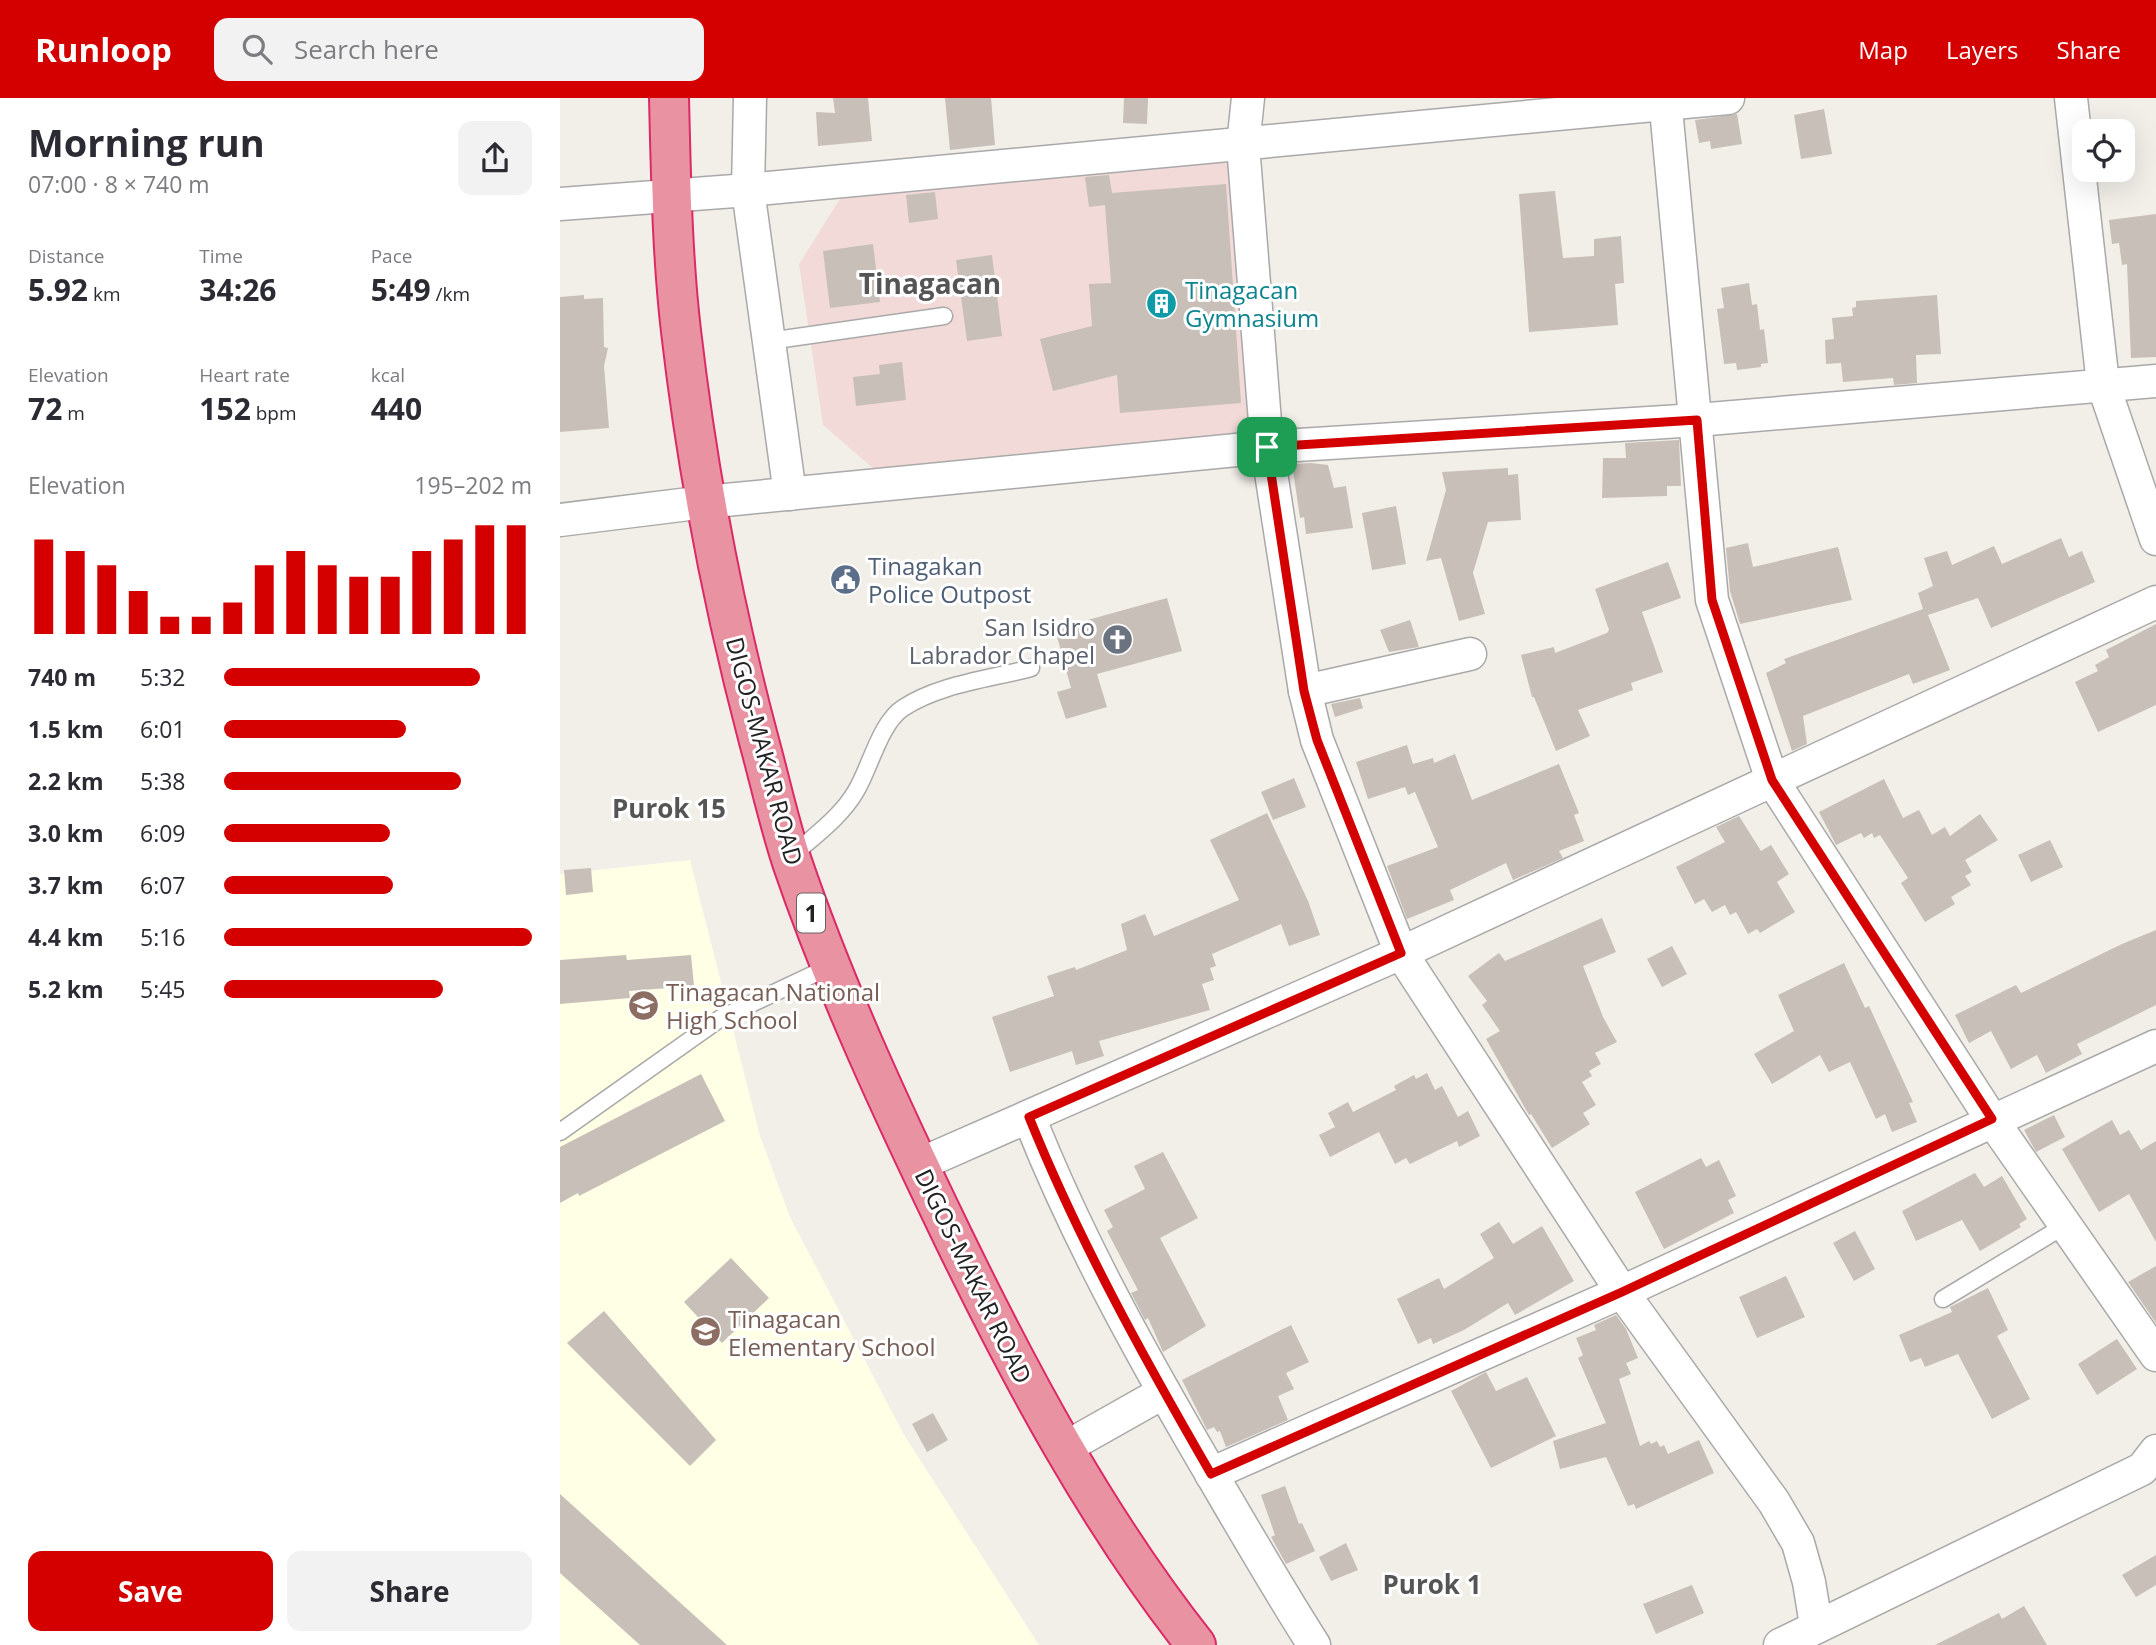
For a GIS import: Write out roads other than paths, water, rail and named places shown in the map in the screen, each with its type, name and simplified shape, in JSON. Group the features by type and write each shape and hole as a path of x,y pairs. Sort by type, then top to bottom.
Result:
{"highway":[{"name":"DIGOS-MAKAR ROAD","path":"668,98 681,328 705,502 744,683 791,858 831,966 918,1165 1007,1349 1063,1449 1165,1605 1196,1645"}],"street":[{"path":"750,98 748,190 790,494"},
{"path":"1248,98 1243,145 1267,447 1304,691 1317,740 1401,953 1622,1292 1748,1463 1798,1543 1809,1582 1816,1625"},
{"path":"560,204 672,197 1243,145 1665,101 1728,98"},
{"path":"2071,98 2103,384 2156,539"},
{"path":"1665,101 1712,600 1772,780 1992,1119 2156,1355"},
{"path":"560,520 705,502 1267,447 1697,420 2156,381"},
{"path":"918,1165 1401,953 2156,603"},
{"path":"1304,691 1471,654"},
{"path":"1211,1474 1622,1292 1992,1119 2156,1046"},
{"path":"1029,1117 1059,1191 1164,1392 1274,1583 1314,1645"},
{"path":"1063,1449 1164,1392"},
{"path":"1780,1645 1816,1625 2142,1469 2156,1451"}],"lane":[{"path":"769,341 944,316"},
{"path":"791,858 837,816 856,793 891,719 902,709 929,695 1031,668"},
{"path":"560,1132 721,1018 831,966"},
{"path":"1943,1299 2064,1226"}],"place":[{"name":"Tinagacan Gymnasium","path":"1162,303"},
{"name":"Tinagakan Police Outpost","path":"845,579"},
{"name":"San Isidro Labrador Chapel","path":"1118,640"},
{"name":"Tinagacan National High School","path":"643,1005"},
{"name":"Tinagacan Elementary School","path":"705,1332"}],"district":[{"name":"Tinagacan","path":"930,283"},
{"name":"Purok 15","path":"669,808"},
{"name":"Purok 1","path":"1432,1584"}]}
